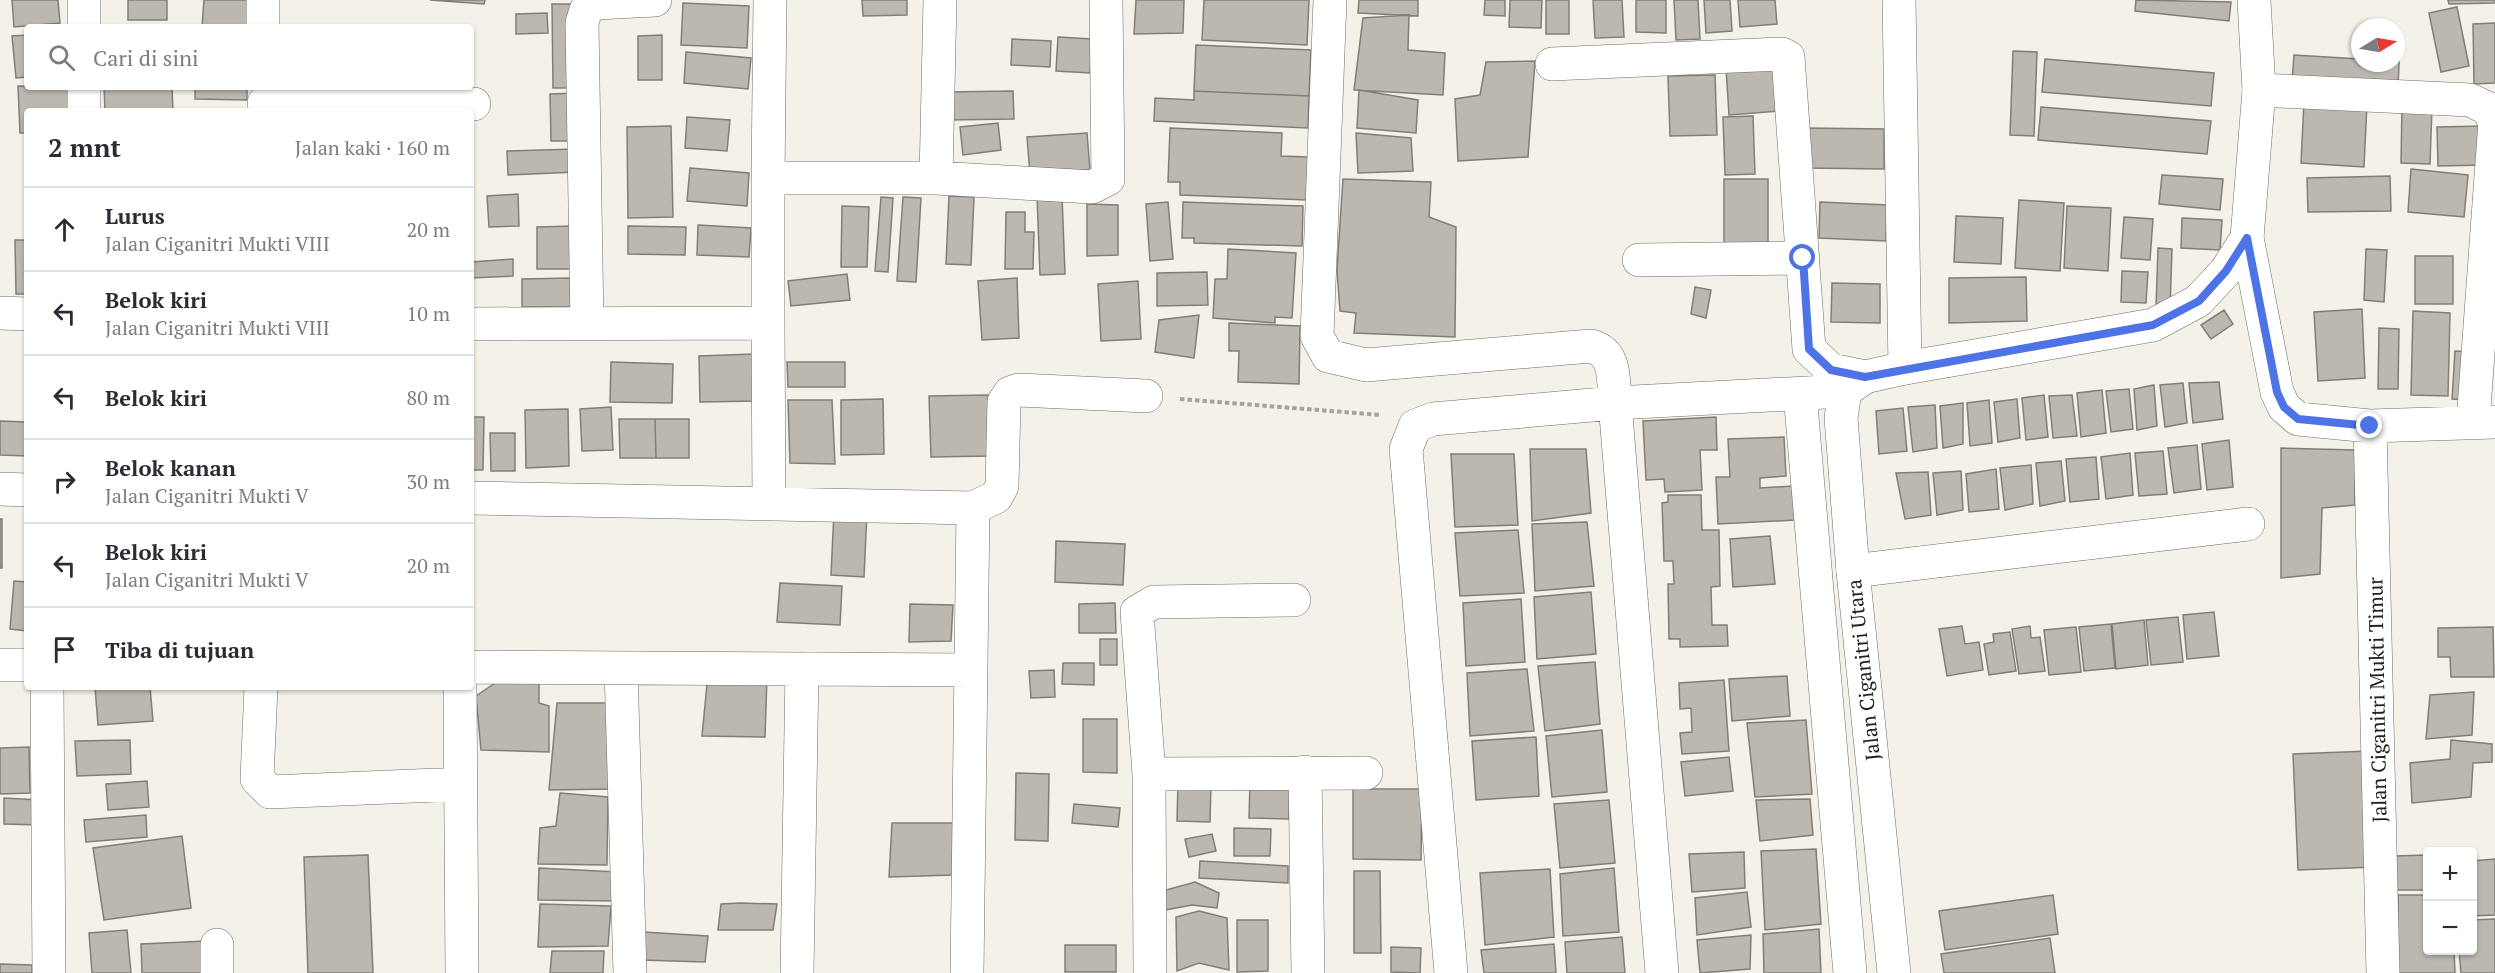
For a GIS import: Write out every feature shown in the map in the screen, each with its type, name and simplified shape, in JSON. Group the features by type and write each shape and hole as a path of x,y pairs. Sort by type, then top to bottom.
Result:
{"street":[{"path":"84,0 84,24"},
{"path":"262,0 263,24"},
{"path":"587,323 582,23 586,10 596,3 655,0"},
{"path":"769,504 770,0"},
{"path":"936,178 940,0"},
{"path":"768,178 936,178 1092,187 1108,179 1106,0"},
{"path":"1330,0 1317,336 1328,356 1366,365 1590,346 1602,349 1611,359 1662,973"},
{"path":"1899,0 1905,368"},
{"path":"2254,0 2259,90 2247,238 2277,392 2284,407 2298,419 2370,426 2484,422 2495,122 2487,108 2470,100 2259,90"},
{"path":"1552,64 1782,54 1788,57 1809,349 1831,370 1855,384"},
{"path":"84,90 84,108"},
{"path":"264,100 474,104"},
{"path":"1450,973 1406,448 1415,426 1433,419 1615,404 1800,394 1855,384 1905,368 2153,325 2199,301 2226,271 2247,238"},
{"path":"1639,260 1803,258"},
{"path":"0,313 24,314"},
{"path":"474,324 768,323"},
{"name":"Jalan Ciganitri Utara","path":"1855,384 1841,418 1853,571 1894,973"},
{"path":"474,498 974,508 996,497 1002,486 1004,402 1010,393 1018,390 1146,396"},
{"path":"1800,394 1850,973"},
{"name":"Jalan Ciganitri Mukti Timur","path":"2370,426 2383,973"},
{"path":"0,489 24,490"},
{"path":"967,973 974,508"},
{"path":"1853,571 2248,524"},
{"path":"1150,973 1149,774 1137,612 1154,602 1294,600"},
{"path":"0,665 24,665"},
{"path":"474,667 971,670"},
{"path":"621,669 630,973"},
{"path":"797,973 802,669"},
{"path":"47,690 49,973"},
{"path":"261,690 257,778 270,792 460,783"},
{"path":"460,690 462,973"},
{"path":"1305,772 1308,973"},
{"path":"1149,774 1366,773"}],"path":[{"path":"1146,396 1433,419"}],"building":[{"path":"12,0 58,0 60,23 24,24 24,26 14,27"},
{"path":"128,0 167,0 167,20 128,20"},
{"path":"204,0 249,0 247,24 202,24"},
{"path":"430,0 485,0 484,4"},
{"path":"862,0 907,0 907,15 863,16"},
{"path":"1136,0 1184,0 1183,33 1134,34"},
{"path":"1204,0 1309,0 1307,45 1202,40"},
{"path":"1359,0 1418,0 1418,16 1358,13"},
{"path":"1485,0 1505,0 1505,16 1484,15"},
{"path":"1510,0 1542,0 1541,28 1509,27"},
{"path":"1546,0 1569,0 1569,34 1546,34"},
{"path":"1593,0 1622,0 1624,37 1595,38"},
{"path":"1636,0 1666,0 1666,33 1636,32"},
{"path":"1674,0 1698,0 1700,39 1676,40"},
{"path":"1704,0 1730,0 1732,31 1706,33"},
{"path":"1738,0 1775,0 1777,24 1740,27"},
{"path":"2136,0 2231,2 2229,21 2135,11"},
{"path":"2448,0 2495,0 2495,3 2449,4"},
{"path":"683,3 749,6 747,48 681,45"},
{"path":"552,4 575,4 575,88 553,88"},
{"path":"2457,7 2469,66 2441,72 2429,13"},
{"path":"547,13 548,33 516,34 516,14"},
{"path":"1409,15 1408,50 1445,53 1443,95 1354,90 1363,18"},
{"path":"2495,23 2495,83 2474,84 2473,24"},
{"path":"24,35 24,77 16,78 12,36"},
{"path":"662,35 662,80 638,80 638,36"},
{"path":"1058,37 1092,39 1090,73 1056,71"},
{"path":"1012,39 1051,41 1050,67 1011,65"},
{"path":"1196,45 1311,50 1309,96 1194,91"},
{"path":"2013,51 2037,52 2034,136 2010,135"},
{"path":"686,52 751,58 748,89 684,83"},
{"path":"2294,55 2351,58 2351,72 2399,72 2398,87 2292,81"},
{"path":"2045,59 2214,73 2211,106 2042,92"},
{"path":"1535,61 1528,157 1458,161 1455,99 1480,95 1486,62"},
{"path":"1778,65 1780,111 1729,115 1726,68"},
{"path":"1715,75 1717,135 1670,136 1668,76"},
{"path":"18,86 24,86 24,90 69,90 70,108 24,108 24,133 20,133"},
{"path":"104,90 172,90 173,108 105,108"},
{"path":"195,90 247,90 247,100 195,99"},
{"path":"1359,90 1418,100 1416,133 1357,128"},
{"path":"1013,91 1014,119 946,120 945,92"},
{"path":"1194,91 1309,96 1308,128 1154,121 1155,98 1194,100"},
{"path":"576,93 576,141 551,141 550,94"},
{"path":"2304,101 2367,103 2364,167 2301,163"},
{"path":"2402,106 2432,107 2430,164 2401,163"},
{"path":"2041,107 2211,121 2207,154 2038,140"},
{"path":"1753,116 1755,174 1725,175 1723,117"},
{"path":"687,117 730,120 727,151 685,148"},
{"path":"998,123 1001,150 963,155 960,127"},
{"path":"671,126 673,217 628,218 627,127"},
{"path":"2485,126 2486,165 2438,166 2437,127"},
{"path":"1170,128 1282,133 1281,156 1308,157 1307,200 1180,195 1180,182 1168,182"},
{"path":"1806,128 1884,129 1884,169 1806,168"},
{"path":"1087,133 1090,170 1030,174 1027,137"},
{"path":"1356,133 1411,138 1413,171 1358,173"},
{"path":"576,149 576,172 508,175 507,151"},
{"path":"690,168 749,173 747,206 687,201"},
{"path":"2411,169 2468,175 2464,217 2408,212"},
{"path":"2162,175 2223,179 2220,210 2159,204"},
{"path":"2390,176 2391,211 2308,212 2307,178"},
{"path":"1343,179 1431,182 1429,217 1456,227 1455,337 1354,333 1356,313 1340,311 1337,270"},
{"path":"1724,179 1768,179 1768,244 1724,243"},
{"path":"518,194 519,226 489,227 487,196"},
{"path":"949,196 974,197 971,265 946,264"},
{"path":"1037,196 1062,196 1065,274 1040,275"},
{"path":"881,197 893,198 888,272 875,271"},
{"path":"903,197 921,198 916,282 897,281"},
{"path":"2019,200 2064,203 2060,271 2015,268"},
{"path":"1168,202 1173,259 1150,261 1146,204"},
{"path":"1183,202 1303,206 1302,246 1194,243 1194,238 1182,238"},
{"path":"1820,202 1887,205 1886,241 1819,238"},
{"path":"1087,204 1118,205 1118,255 1087,256"},
{"path":"842,206 869,207 867,267 841,267"},
{"path":"2067,206 2111,208 2108,271 2064,268"},
{"path":"1006,212 1025,212 1025,232 1034,232 1033,269 1005,269"},
{"path":"1956,216 2003,218 2001,264 1954,262"},
{"path":"2124,217 2153,219 2150,260 2121,258"},
{"path":"2182,218 2222,220 2220,250 2181,248"},
{"path":"698,225 751,228 749,257 697,255"},
{"path":"574,226 575,269 537,269 537,227"},
{"path":"628,226 686,227 685,255 628,254"},
{"path":"15,240 24,240 24,294 16,294"},
{"path":"2158,248 2172,249 2170,309 2156,308"},
{"path":"1228,249 1296,253 1292,318 1275,317 1275,323 1213,318 1215,279 1227,279"},
{"path":"2366,249 2387,250 2384,302 2364,300"},
{"path":"2415,256 2453,256 2453,304 2415,304"},
{"path":"513,259 513,276 474,278 474,262"},
{"path":"2122,271 2148,272 2146,303 2121,302"},
{"path":"1207,272 1208,305 1157,306 1157,273"},
{"path":"847,274 850,300 791,306 788,281"},
{"path":"2026,277 2027,321 1949,323 1949,278"},
{"path":"570,278 571,307 522,307 522,279"},
{"path":"1017,278 1019,338 982,340 978,281"},
{"path":"1138,281 1141,339 1101,341 1098,284"},
{"path":"1832,283 1880,284 1880,323 1831,322"},
{"path":"1695,287 1711,290 1706,318 1691,314"},
{"path":"2362,309 2365,378 2318,381 2314,312"},
{"path":"2224,310 2233,324 2211,339 2201,325"},
{"path":"2413,311 2450,313 2448,396 2411,395"},
{"path":"1199,315 1194,358 1155,352 1159,320"},
{"path":"1229,323 1300,326 1299,384 1238,382 1239,351 1229,351"},
{"path":"2379,328 2399,329 2398,389 2378,389"},
{"path":"2455,351 2473,352 2470,400 2452,399"},
{"path":"754,354 756,401 700,402 699,356"},
{"path":"611,362 673,364 672,403 610,402"},
{"path":"787,362 845,362 845,387 788,387"},
{"path":"2219,382 2223,419 2193,423 2189,383"},
{"path":"2183,383 2187,423 2165,427 2160,385"},
{"path":"2154,385 2157,426 2137,430 2134,389"},
{"path":"2129,389 2133,429 2111,432 2106,391"},
{"path":"2102,390 2106,433 2081,437 2077,393"},
{"path":"988,395 990,456 931,457 929,396"},
{"path":"2044,395 2048,437 2026,440 2022,398"},
{"path":"2072,395 2077,436 2053,438 2049,396"},
{"path":"883,399 884,454 841,455 841,400"},
{"path":"2017,399 2020,438 1998,442 1994,402"},
{"path":"788,400 832,400 835,464 790,463"},
{"path":"1989,400 1992,443 1970,446 1967,403"},
{"path":"1963,403 1963,444 1943,448 1940,406"},
{"path":"1935,405 1937,448 1913,452 1908,407"},
{"path":"611,407 613,450 582,451 580,409"},
{"path":"1903,408 1907,451 1879,454 1876,411"},
{"path":"568,409 569,466 526,468 525,410"},
{"path":"474,417 484,417 483,470 474,470"},
{"path":"1716,417 1717,450 1700,450 1702,490 1665,492 1664,479 1646,480 1643,421"},
{"path":"619,419 655,419 656,458 620,458"},
{"path":"655,419 689,419 689,458 656,458"},
{"path":"0,421 24,422 24,456 0,455"},
{"path":"490,433 515,433 515,471 491,471"},
{"path":"1784,437 1786,476 1760,478 1760,488 1793,486 1795,520 1718,524 1716,477 1730,477 1728,439"},
{"path":"2229,440 2233,487 2207,490 2202,444"},
{"path":"2197,445 2201,489 2174,493 2168,448"},
{"path":"2281,448 2355,450 2355,505 2322,508 2320,574 2281,578"},
{"path":"1530,449 1586,449 1591,513 1532,521"},
{"path":"2163,451 2167,494 2139,496 2135,453"},
{"path":"2130,453 2133,495 2106,499 2101,457"},
{"path":"1451,454 1514,454 1518,525 1455,527"},
{"path":"2096,457 2099,499 2070,502 2066,459"},
{"path":"2061,461 2065,501 2040,506 2036,463"},
{"path":"2031,465 2033,504 2005,510 2000,468"},
{"path":"1996,469 1999,509 1969,512 1966,474"},
{"path":"1961,471 1963,510 1937,515 1933,473"},
{"path":"1928,472 1931,515 1905,519 1896,473"},
{"path":"1668,495 1701,495 1702,530 1719,530 1720,586 1711,587 1712,625 1727,625 1728,646 1680,647 1680,639 1669,639 1668,584 1674,584 1673,561 1664,561 1662,503 1668,502"},
{"path":"834,511 867,512 864,577 831,575"},
{"path":"0,519 2,519 2,568 0,568"},
{"path":"1587,522 1594,586 1535,591 1532,524"},
{"path":"1518,530 1524,593 1460,596 1455,533"},
{"path":"1770,536 1775,584 1733,587 1730,539"},
{"path":"1056,541 1125,544 1123,585 1055,582"},
{"path":"14,581 24,582 24,631 10,629"},
{"path":"780,583 842,586 840,625 777,622"},
{"path":"1591,592 1596,654 1537,659 1534,597"},
{"path":"1521,599 1525,662 1466,666 1463,603"},
{"path":"1115,603 1116,633 1079,633 1079,604"},
{"path":"910,604 953,605 951,641 909,642"},
{"path":"2214,612 2219,656 2187,659 2183,615"},
{"path":"2178,617 2183,662 2151,665 2146,620"},
{"path":"2144,620 2148,665 2116,669 2112,624"},
{"path":"2111,624 2115,668 2084,671 2079,627"},
{"path":"1962,626 1965,644 1979,642 1983,670 1947,676 1939,629"},
{"path":"2030,626 2031,638 2040,637 2045,671 2019,674 2012,629"},
{"path":"2076,627 2081,672 2049,675 2044,630"},
{"path":"2493,627 2494,677 2451,677 2450,657 2438,657 2438,628"},
{"path":"2010,632 2016,671 1989,675 1984,644 1994,642 1993,634"},
{"path":"1100,639 1117,639 1117,665 1100,665"},
{"path":"1595,662 1600,724 1545,731 1538,666"},
{"path":"1063,663 1094,663 1094,685 1062,684"},
{"path":"1527,669 1534,731 1470,736 1467,673"},
{"path":"1054,670 1055,697 1031,698 1029,671"},
{"path":"708,674 767,677 765,737 702,736"},
{"path":"1787,676 1790,716 1732,721 1729,679"},
{"path":"539,679 539,703 549,706 549,752 481,750 476,696 498,681"},
{"path":"1724,680 1729,751 1682,754 1680,733 1692,732 1691,708 1680,709 1679,683"},
{"path":"95,690 150,690 153,721 98,725"},
{"path":"2474,692 2472,735 2426,739 2430,695"},
{"path":"557,703 611,703 610,789 549,790"},
{"path":"1083,719 1117,719 1117,773 1083,772"},
{"path":"1806,720 1812,794 1755,797 1747,723"},
{"path":"1602,730 1607,792 1552,797 1546,736"},
{"path":"1536,737 1539,796 1476,800 1472,741"},
{"path":"130,740 131,774 77,776 75,741"},
{"path":"2451,740 2492,744 2492,762 2473,763 2471,797 2412,803 2410,763 2450,759"},
{"path":"29,747 30,793 0,794 0,748"},
{"path":"2369,751 2375,867 2298,870 2293,754"},
{"path":"1729,757 1733,791 1685,796 1681,762"},
{"path":"1016,773 1049,774 1048,841 1015,840"},
{"path":"147,781 149,807 108,810 106,784"},
{"path":"1178,783 1211,784 1210,822 1177,821"},
{"path":"1250,783 1290,784 1289,819 1249,818"},
{"path":"1353,789 1422,789 1421,860 1353,859"},
{"path":"560,793 608,797 607,865 538,864 540,828 556,826"},
{"path":"4,798 40,800 39,825 4,824"},
{"path":"1810,799 1813,835 1760,841 1756,800"},
{"path":"1609,800 1615,863 1560,868 1554,804"},
{"path":"1074,804 1120,808 1118,827 1072,823"},
{"path":"146,815 147,837 86,842 84,820"},
{"path":"892,823 953,823 954,875 889,877"},
{"path":"1234,828 1271,829 1270,856 1234,856"},
{"path":"1212,834 1216,851 1189,857 1185,839"},
{"path":"182,836 191,908 104,920 93,848"},
{"path":"1816,849 1821,924 1765,930 1761,851"},
{"path":"1744,852 1745,888 1692,892 1689,854"},
{"path":"368,855 373,973 308,973 304,857"},
{"path":"2423,855 2423,890 2392,890 2394,856"},
{"path":"2495,859 2495,915 2477,916 2477,861"},
{"path":"1200,861 1288,866 1288,883 1199,878"},
{"path":"539,868 618,872 618,901 538,900"},
{"path":"1614,868 1619,932 1563,936 1560,874"},
{"path":"1550,869 1554,937 1485,945 1480,873"},
{"path":"1354,871 1380,871 1381,953 1354,953"},
{"path":"1195,882 1219,893 1217,908 1192,905 1165,910 1166,890"},
{"path":"1747,892 1751,927 1697,935 1695,898"},
{"path":"2053,895 2058,934 1945,950 1939,911"},
{"path":"2398,895 2423,895 2423,955 2454,955 2455,973 2397,973"},
{"path":"540,904 611,906 608,946 538,947"},
{"path":"721,904 777,904 773,930 718,930"},
{"path":"1199,911 1227,918 1229,970 1199,963 1177,971 1176,917"},
{"path":"2495,919 2495,973 2461,973 2459,955 2477,955 2477,920"},
{"path":"1237,920 1268,920 1268,971 1237,972"},
{"path":"1819,929 1821,973 1764,973 1763,934"},
{"path":"127,930 131,973 92,973 89,933"},
{"path":"643,932 708,936 705,962 642,960"},
{"path":"1751,935 1750,969 1700,973 1697,940"},
{"path":"1622,937 1625,973 1567,973 1565,942"},
{"path":"2050,938 2055,973 1944,973 1941,954"},
{"path":"206,941 208,973 142,973 141,944"},
{"path":"1554,944 1556,973 1484,973 1481,950"},
{"path":"1065,945 1116,945 1116,972 1065,972"},
{"path":"1391,947 1421,948 1420,973 1391,972"},
{"path":"552,951 604,951 603,973 550,973"},
{"path":"0,964 32,965 32,973 0,973"}],"route":[{"path":"1803,258 1809,349 1831,370 1865,377 2153,325 2199,301 2226,271 2247,238 2277,392 2284,407 2298,419 2370,426"}]}
